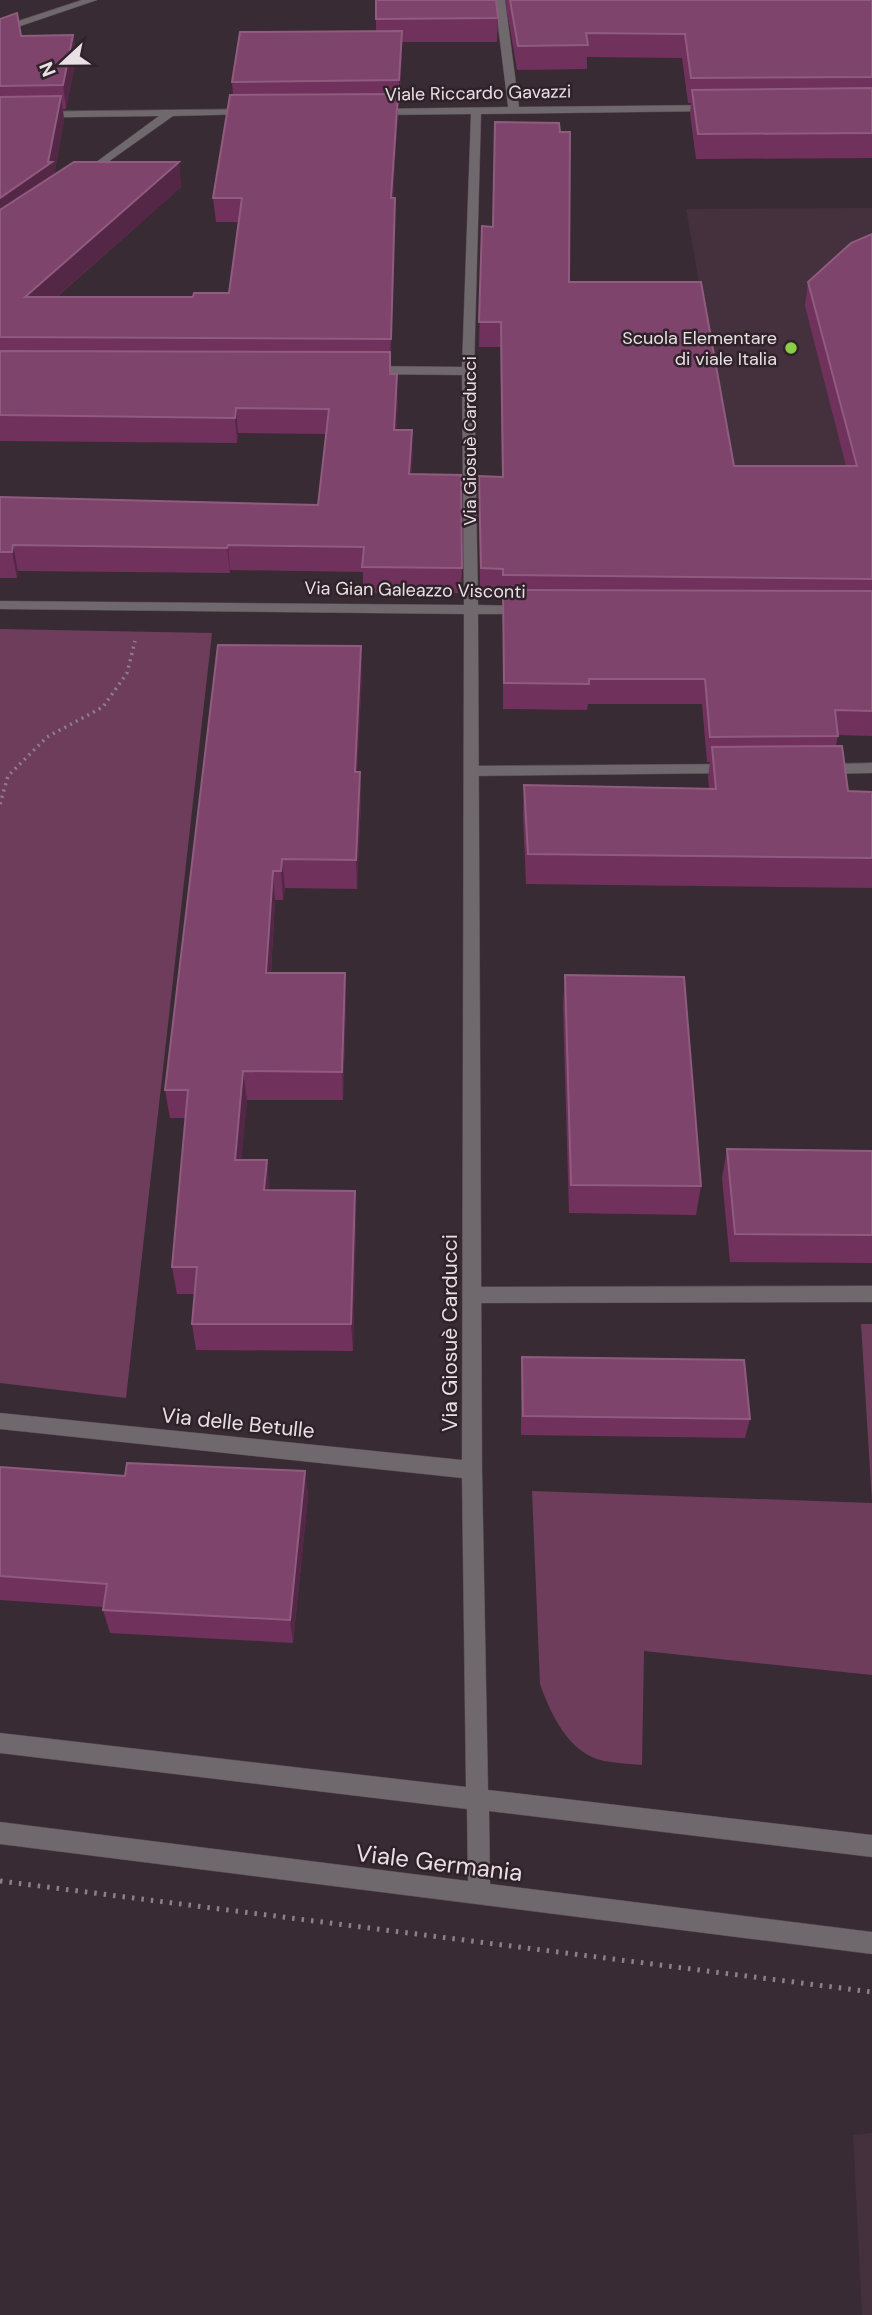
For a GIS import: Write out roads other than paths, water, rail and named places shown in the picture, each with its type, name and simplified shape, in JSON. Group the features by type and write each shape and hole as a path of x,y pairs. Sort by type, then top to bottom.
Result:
{"street":[{"path":"0,30 92,0"},
{"path":"500,0 514,110"},
{"name":"Viale Riccardo Gavazzi","path":"365,112 721,108"},
{"name":"Via Giosuè Carducci","path":"476,111 468,371 473,771 472,1470 479,1894"},
{"path":"77,180 172,112"},
{"path":"0,115 255,112"},
{"path":"358,370 468,371"},
{"name":"Via Gian Galeazzo Visconti","path":"0,605 541,610"},
{"path":"803,769 872,768"},
{"path":"473,771 748,769"},
{"path":"474,1295 872,1294"},
{"name":"Via delle Betulle","path":"0,1421 472,1470"},
{"path":"0,1742 872,1846"},
{"name":"Viale Germania","path":"0,1833 872,1943"}],"place":[{"name":"Scuola Elementare di viale Italia","path":"791,348"}]}
